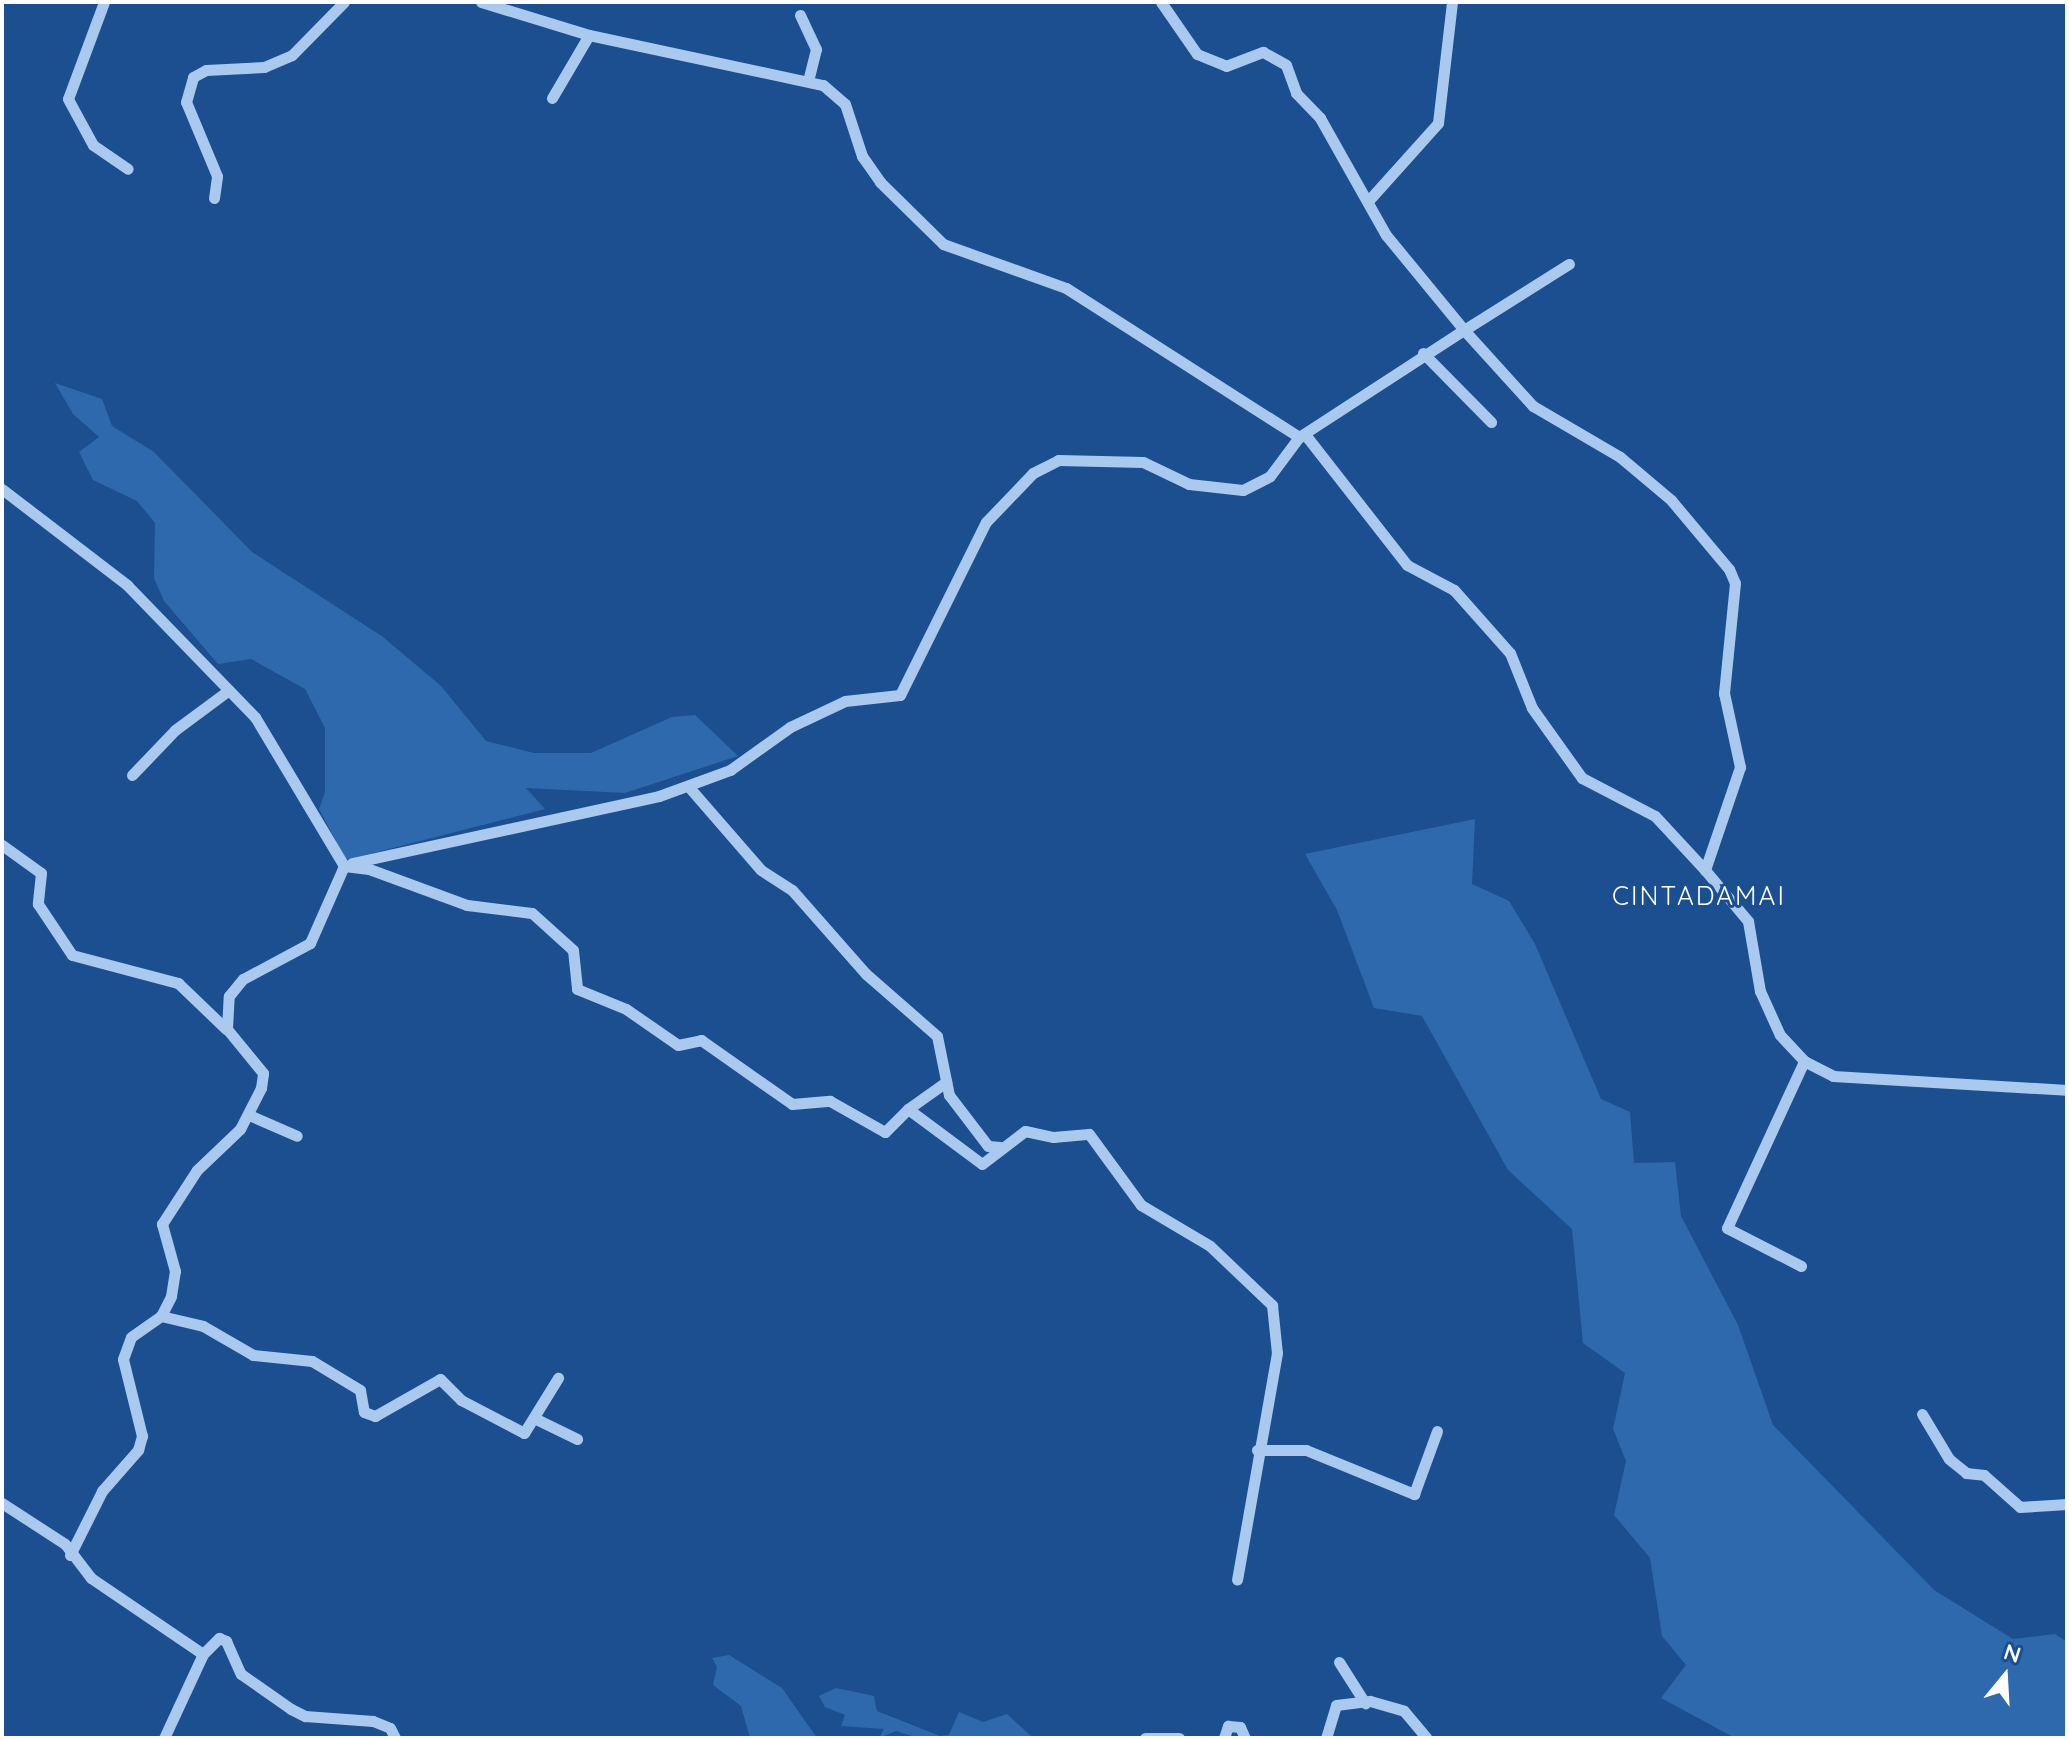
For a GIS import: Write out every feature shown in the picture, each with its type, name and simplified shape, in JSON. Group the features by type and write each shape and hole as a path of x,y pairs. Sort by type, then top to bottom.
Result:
{"street":[{"path":"104,2 68,99 93,145 128,169"},
{"path":"214,198 217,176 186,102 193,77 206,70 264,67 292,55 344,2"},
{"path":"481,2 589,35 808,80 840,98 862,156 880,182 943,244 1066,288 1303,437 1407,565 1454,590 1510,653 1532,708 1582,778 1655,816 1748,921 1760,991 1780,1035 1804,1061 1833,1076 1867,1082 2067,1090"},
{"path":"1161,2 1197,54 1226,66 1257,52 1283,61 1296,93 1318,115 1369,200 1386,235 1464,330 1533,406 1620,457 1671,500 1729,569 1735,583 1724,693 1740,767 1705,870"},
{"path":"1369,200 1438,123 1452,2"},
{"path":"800,15 816,49 808,80"},
{"path":"552,98 589,35"},
{"path":"348,865 421,844 607,811 730,770 790,727 845,701 892,698 906,690 986,522 1033,473 1058,460 1122,459 1189,484 1243,490 1270,476 1303,437 1423,353 1569,264"},
{"path":"1423,353 1491,422"},
{"path":"2,489 127,585 229,690 293,772 348,865 467,905 532,913 573,950 577,989 626,1009 678,1045 701,1040 779,1099 795,1105 830,1101 885,1132 908,1109 946,1082"},
{"path":"132,775 175,730 229,690"},
{"path":"688,786 761,870 790,888 866,974 937,1036 946,1082 988,1146 996,1151 1007,1139 1027,1131 1055,1137 1089,1134 1141,1205 1210,1246 1272,1305 1277,1353 1257,1450 1237,1579"},
{"path":"2,845 41,873 38,904 72,955 178,983 227,1029 263,1073 249,1115 197,1170 162,1224 175,1271 161,1316"},
{"path":"227,1029 229,996 243,979 298,953 320,931 348,865"},
{"path":"1801,1266 1727,1228 1804,1061"},
{"path":"908,1109 977,1163 987,1162 1007,1139"},
{"path":"249,1115 297,1136"},
{"path":"70,1555 102,1491 138,1450 142,1436 123,1359 139,1327 161,1316 201,1326 253,1355 312,1361 360,1390 363,1410 372,1415 439,1379 461,1400 521,1432 534,1418 558,1378"},
{"path":"1922,1414 1949,1459 1966,1473 1984,1475 2022,1509 2067,1504"},
{"path":"534,1418 577,1439"},
{"path":"1257,1450 1306,1450 1414,1494 1437,1431"},
{"path":"2,1503 31,1518 65,1544 70,1555 91,1578 203,1654"},
{"path":"164,1738 203,1654 219,1638 226,1641 241,1674 291,1709 373,1721 390,1728 395,1738"},
{"path":"1339,1662 1365,1703"},
{"path":"1326,1738 1336,1705 1365,1703 1404,1711 1427,1738"},
{"path":"1224,1738 1228,1726 1240,1727 1245,1738"},
{"path":"1145,1738 1179,1738"}],"shaded area":[{"path":"55,383 102,399 112,426 154,452 252,552 383,637 441,686 486,741 534,753 591,753 672,717 695,715 738,756 625,793 526,788 545,809 346,860 319,809 325,792 325,728 305,689 251,659 218,664 164,601 154,578 155,523 137,501 93,480 79,452 99,437 73,414"},
{"path":"1475,819 1472,884 1509,901 1535,944 1601,1099 1630,1112 1634,1163 1675,1162 1681,1216 1738,1325 1773,1425 1934,1590 2013,1639 2055,1634 2067,1642 2067,1738 1735,1738 1661,1698 1686,1665 1662,1636 1650,1558 1614,1515 1626,1461 1613,1429 1625,1373 1583,1343 1572,1229 1508,1170 1422,1016 1374,1008 1337,910 1305,854"},
{"path":"729,1655 782,1688 817,1738 750,1738 741,1706 713,1685 717,1667 712,1658"},
{"path":"836,1688 874,1696 877,1711 940,1736 949,1735 959,1712 983,1722 1007,1714 1033,1738 918,1738 896,1731 879,1738 884,1729 841,1726 845,1715 825,1707 819,1696"}],"district":[{"name":"CINTADAMAI","path":"1699,896"}]}
